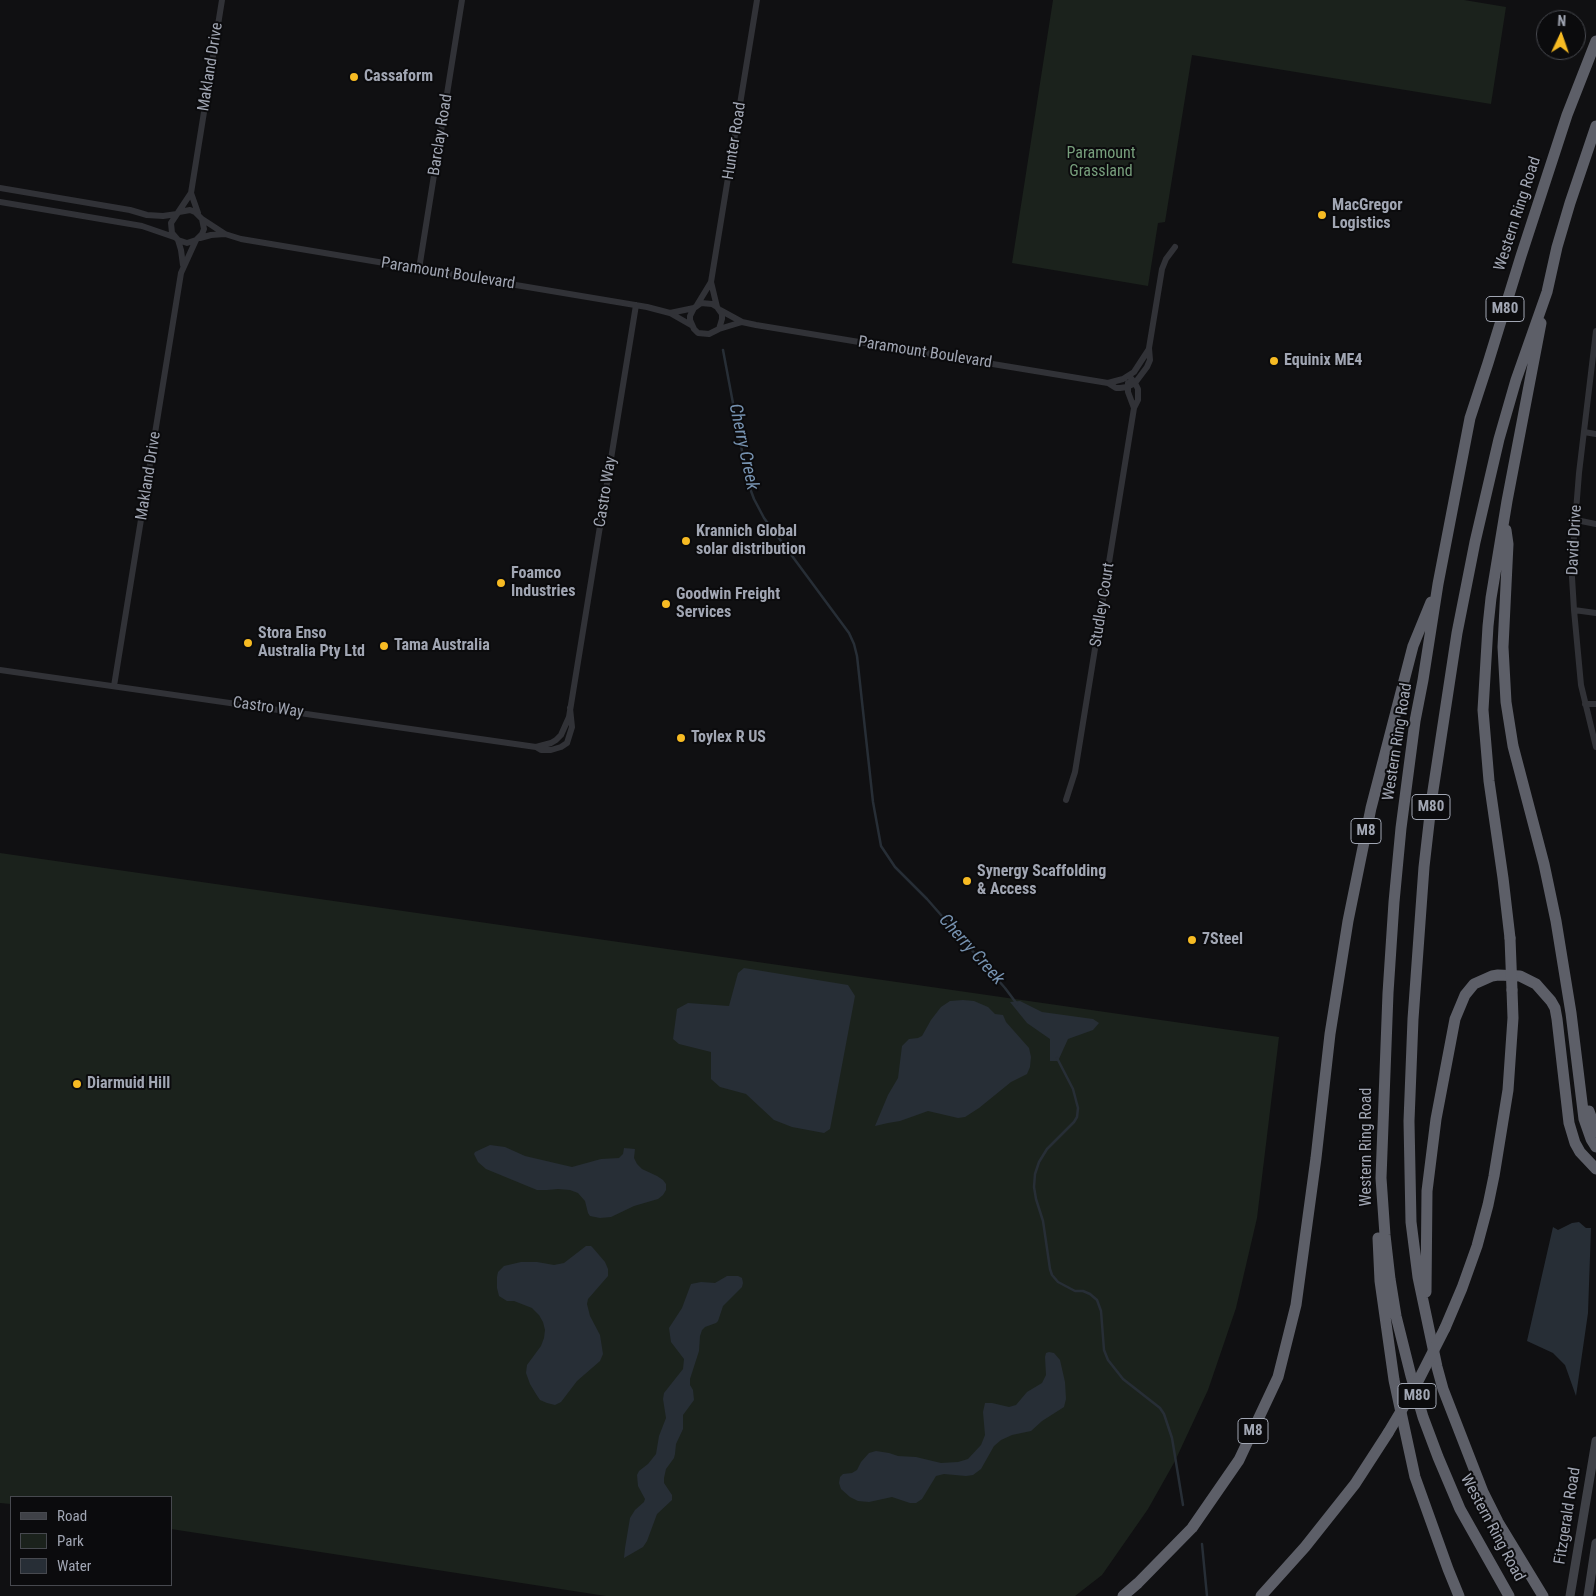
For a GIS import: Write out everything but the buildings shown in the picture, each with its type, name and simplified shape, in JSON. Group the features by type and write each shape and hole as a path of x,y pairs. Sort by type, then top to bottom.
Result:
{"highway":[{"name":"Western Ring Road","path":"1509,1596 1460,1510 1423,1417 1396,1316 1385,1235 1381,1178 1388,993 1394,902 1415,721 1438,584 1470,418 1568,115 1596,41"},
{"name":"Western Ring Road","path":"1543,1596 1498,1522 1483,1492 1443,1390 1418,1277 1411,1222 1409,1121 1418,937 1429,823 1457,633 1484,500 1499,439 1516,380 1547,292 1557,247 1596,126"},
{"path":"1261,1596 1305,1547 1355,1484 1413,1391 1445,1328 1462,1288 1477,1246 1488,1205 1505,1119 1513,1018 1510,938 1489,781 1483,710 1488,626 1505,518 1547,292"},
{"path":"1505,518 1508,544 1503,647 1506,702 1516,761 1533,820 1551,896 1572,1013 1584,1119 1590,1139 1596,1147"},
{"name":"M8","path":"1122,1596 1138,1583 1192,1528 1240,1460 1278,1377 1296,1305 1316,1158 1330,1034 1348,921 1367,827 1413,646 1438,584"},
{"path":"1431,1333 1426,1291 1426,1250 1431,1154 1455,1019 1459,1006 1474,984 1492,976 1520,976 1536,984 1551,1000 1555,1008 1557,1020 1569,1123 1580,1152 1596,1169"},
{"path":"1580,1078 1596,1131"},
{"path":"1381,1178 1378,1225 1380,1281 1394,1380 1415,1477 1459,1596"}],"main road":[{"name":"Fitzgerald Road","path":"1570,1596 1596,1441"},
{"path":"1588,1596 1596,1543"},
{"path":"1594,1596 1596,1582"}],"street":[{"name":"Makland Drive","path":"178,213 191,194 222,0"},
{"name":"Barclay Road","path":"419,269 462,0"},
{"name":"Hunter Road","path":"718,308 712,282 757,0"},
{"path":"0,188 130,210 147,215 163,216 190,210 200,217 204,229 197,240 187,243 142,226 0,202"},
{"name":"Makland Drive","path":"191,194 200,217"},
{"path":"177,239 172,233 171,223 178,213"},
{"name":"Paramount Boulevard","path":"200,217 226,234 246,240 636,305 670,313 691,324"},
{"name":"Paramount Boulevard","path":"197,240 211,235 226,234"},
{"name":"Makland Drive","path":"114,686 183,266 181,250 177,239"},
{"name":"Makland Drive","path":"183,266 197,240"},
{"path":"1131,385 1147,367 1150,360 1149,348 1162,269 1166,259 1175,247"},
{"name":"Hunter Road","path":"695,307 712,282"},
{"path":"707,302 718,308 722,319 719,329 715,332 704,334 694,329 690,316 695,307 707,302"},
{"name":"Castro Way","path":"0,670 536,747 551,743 561,735 570,708 636,305"},
{"name":"Paramount Boulevard","path":"670,313 695,307"},
{"name":"Paramount Boulevard","path":"718,308 742,322 775,329 1108,383 1116,388 1131,385"},
{"name":"Paramount Boulevard","path":"719,329 742,322"},
{"name":"David Drive","path":"1596,331 1572,558 1574,610 1581,685 1596,747"},
{"path":"1129,376 1139,365 1149,348"},
{"name":"Paramount Boulevard","path":"1108,383 1129,376"},
{"name":"Studley Court","path":"1129,376 1131,385 1130,398 1134,408"},
{"name":"Studley Court","path":"1066,800 1075,772 1134,408 1139,394 1131,385"},
{"path":"1584,432 1596,434"},
{"path":"1576,520 1596,524"},
{"path":"1574,610 1596,613"},
{"path":"1585,704 1596,704"}],"green space":[{"name":"Paramount Grassland","path":"1053,0 1464,0 1506,7 1491,104 1192,55 1165,222 1158,223 1148,286 1012,263"},
{"path":"0,853 1279,1037 1257,1218 1236,1308 1208,1390 1175,1461 1148,1509 1102,1575 1075,1596 606,1596 172,1529 172,1496 10,1496 10,1504 0,1503"}],"water":[{"path":"744,968 848,985 855,996 830,1129 824,1133 792,1127 774,1120 746,1094 720,1087 711,1079 711,1052 679,1044 673,1039 677,1009 688,1003 729,1006 738,973"},
{"path":"950,1001 974,1001 988,1007 995,1014 1003,1015 1006,1022 1029,1048 1031,1057 1027,1074 1011,1082 965,1117 958,1118 928,1111 900,1121 875,1126 888,1095 898,1078 902,1046 909,1039 922,1036 941,1007"},
{"path":"1020,1001 1042,1012 1093,1019 1099,1023 1093,1030 1068,1039 1058,1061 1050,1061 1050,1039 1027,1023 1010,1002"},
{"path":"490,1145 505,1147 525,1156 572,1167 601,1159 619,1158 623,1154 624,1148 635,1149 634,1158 637,1164 642,1169 663,1180 666,1184 666,1190 658,1199 634,1206 611,1217 600,1218 590,1216 585,1201 578,1193 558,1189 537,1190 486,1169 478,1162 474,1154"},
{"path":"1579,1222 1586,1228 1591,1228 1588,1313 1576,1396 1565,1365 1553,1353 1527,1341 1553,1227 1558,1230 1572,1223"},
{"path":"586,1246 593,1248 605,1262 608,1269 608,1276 588,1299 587,1304 590,1316 600,1335 603,1354 600,1361 577,1381 561,1402 555,1405 540,1400 530,1384 526,1373 527,1365 541,1346 544,1338 543,1322 532,1308 514,1301 507,1301 499,1296 497,1277 498,1272 504,1266 521,1262 554,1265 564,1263"},
{"path":"727,1276 738,1276 742,1278 743,1283 742,1287 723,1306 718,1321 705,1327 700,1336 699,1351 690,1379 694,1400 683,1415 683,1429 676,1444 674,1458 666,1469 664,1478 664,1483 672,1495 672,1500 657,1514 643,1547 624,1558 630,1518 645,1499 638,1486 637,1475 656,1454 659,1436 666,1418 664,1393 683,1369 684,1359 671,1342 669,1328 682,1308 691,1284 701,1282 715,1283"},
{"path":"1046,1353 1054,1353 1060,1360 1065,1382 1066,1399 1064,1407 1042,1421 1031,1431 1012,1435 1001,1440 994,1446 981,1469 973,1475 944,1474 936,1476 922,1499 916,1503 892,1497 869,1502 858,1501 841,1489 840,1477 843,1474 852,1473 857,1470 869,1453 876,1451 941,1463 958,1462 968,1459 981,1445 985,1435 983,1412 985,1403 1009,1407 1016,1405 1027,1392 1042,1383 1046,1375 1045,1357"}],"waterway":[{"name":"Cherry Creek","path":"723,350 748,483 754,499 764,518 849,633 854,644 857,656 873,802 881,846 895,867 927,899 1017,1004"},
{"name":"Cherry Creek","path":"1057,1058 1073,1089 1078,1108 1077,1117 1074,1122 1047,1149 1039,1162 1035,1174 1034,1187 1043,1221 1050,1269 1058,1282 1075,1291 1083,1291 1090,1294 1097,1300 1101,1311 1104,1350 1108,1360 1123,1379 1160,1408 1164,1414 1172,1438 1183,1505"},
{"name":"Cherry Creek","path":"1202,1544 1207,1596"}],"place":[{"name":"Cassaform","path":"354,77"},
{"name":"MacGregor Logistics","path":"1322,215"},
{"name":"Equinix ME4","path":"1274,361"},
{"name":"Krannich Global solar distribution","path":"686,541"},
{"name":"Foamco Industries","path":"501,583"},
{"name":"Goodwin Freight Services","path":"666,604"},
{"name":"Stora Enso Australia Pty Ltd","path":"248,643"},
{"name":"Tama Australia","path":"384,646"},
{"name":"Toylex R US","path":"681,738"},
{"name":"Synergy Scaffolding & Access","path":"967,881"},
{"name":"7Steel","path":"1192,940"},
{"name":"Diarmuid Hill","path":"77,1084"}]}
